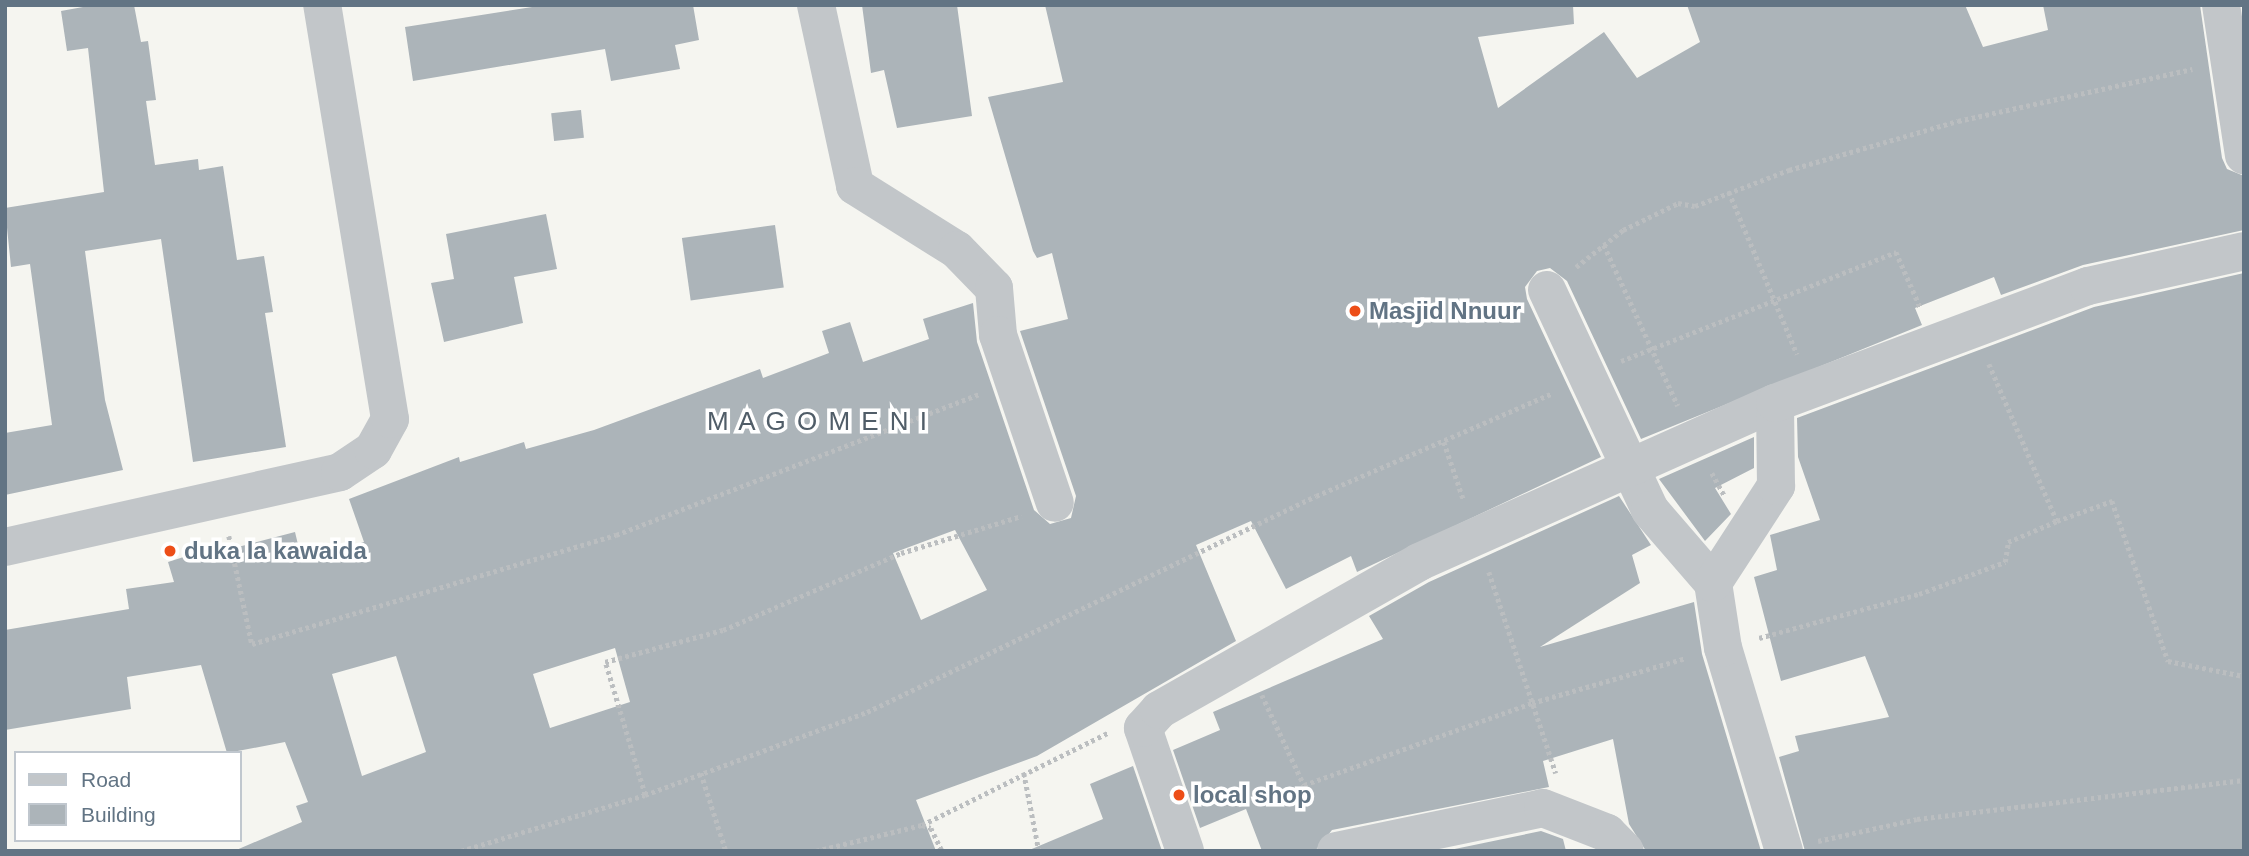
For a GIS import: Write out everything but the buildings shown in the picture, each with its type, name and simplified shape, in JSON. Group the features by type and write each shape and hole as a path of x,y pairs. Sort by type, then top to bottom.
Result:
{"street":[{"path":"5,547 340,472 373,450 390,419 322,5"},
{"path":"816,5 855,186 957,250 994,288 998,335 1055,503"},
{"path":"2221,5 2225,63 2244,155"},
{"path":"1185,851 1143,729 1159,710 1245,659 1476,535 1629,470 1774,402 2088,286 2244,251"},
{"path":"1547,290 1650,510 1713,583 1723,648 1781,850"},
{"path":"1713,583 1776,486 1774,402"},
{"path":"1335,851 1543,808 1569,814 1625,851"}],"path":[{"path":"1547,290 1604,245 1678,203 1695,206 1729,192 1958,121 2225,63"},
{"path":"1729,192 1776,299 1810,388"},
{"path":"1604,245 1694,440 1746,533"},
{"path":"461,851 645,795 931,685 1317,496 1651,348 1896,252 1935,342"},
{"path":"1972,328 2057,521"},
{"path":"223,498 252,643 615,535 802,466 876,430 1014,386"},
{"path":"1444,442 1569,814"},
{"path":"1245,659 1304,785 1532,702 1981,571 2005,562 2008,542 2112,501 2168,662 2244,676"},
{"path":"645,795 605,662 723,631 901,553 1055,503"},
{"path":"816,851 922,825 1024,773 1159,710"},
{"path":"701,773 726,851"},
{"path":"1024,773 1039,851"},
{"path":"1781,850 1917,820 2244,780"},
{"path":"922,825 931,828 942,851"}],"place":[{"name":"Masjid Nnuur","path":"1355,311"},
{"name":"duka la kawaida","path":"170,551"},
{"name":"local shop","path":"1179,795"}],"district":[{"name":"M A G O M E N I","path":"818,422"}]}
